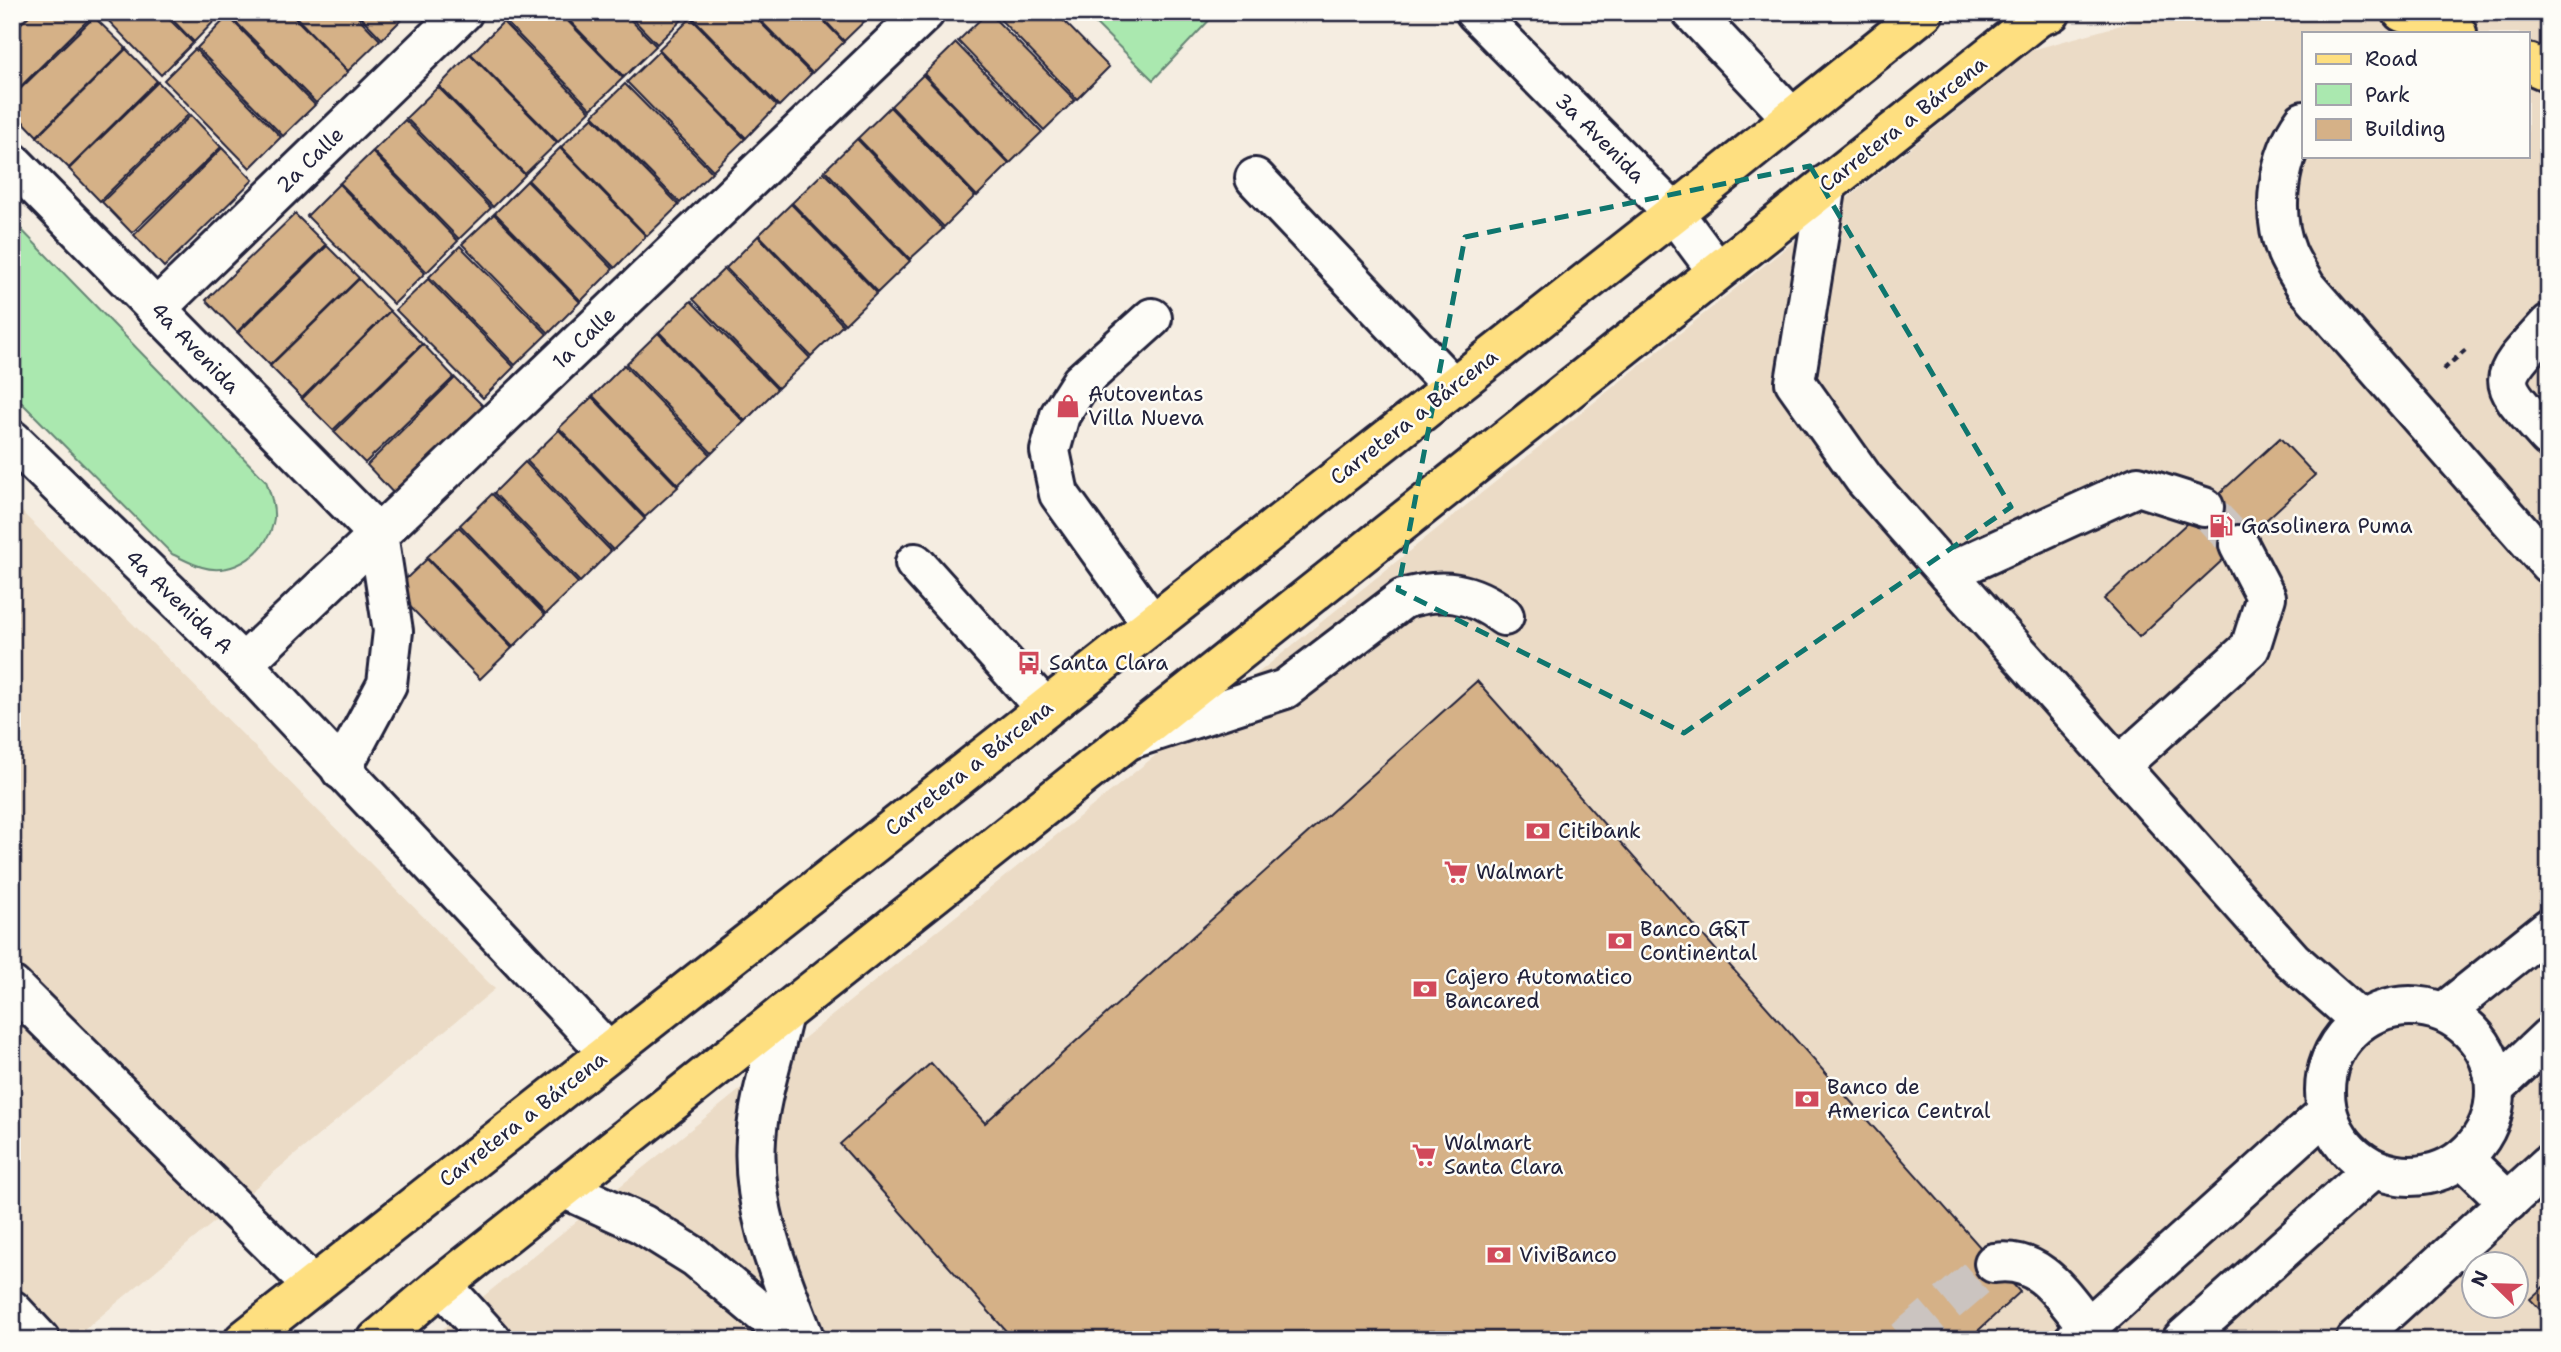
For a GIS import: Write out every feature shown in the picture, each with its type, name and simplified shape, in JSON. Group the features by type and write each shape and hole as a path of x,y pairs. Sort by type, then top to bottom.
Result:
{"main road":[{"name":"Carretera a Bárcena","path":"244,1340 1674,213 1924,12"},
{"name":"Carretera a Bárcena","path":"377,1340 563,1188 1717,271 2038,17 2052,12"},
{"path":"2402,12 2454,32"},
{"path":"2530,64 2549,72"}],"street":[{"name":"2a Calle","path":"156,309 463,12"},
{"name":"1a Calle","path":"243,664 925,12"},
{"name":"3a Avenida","path":"1475,12 1674,213 1717,271"},
{"path":"1692,12 1792,118"},
{"path":"2302,124 2294,134 2281,173 2279,213 2286,252 2299,276 2405,404 2549,564"},
{"name":"4a Avenida","path":"12,162 378,534"},
{"path":"1255,178 1453,387"},
{"path":"1827,184 1795,382 1864,479 1947,573 2292,960 2361,1021"},
{"path":"1152,318 1081,382 1060,415 1050,451 1059,494 1152,624"},
{"path":"2549,324 2509,368 2507,382 2512,397 2549,438"},
{"name":"4a Avenida A","path":"12,440 243,664 608,1052"},
{"path":"1947,573 2138,486 2204,507"},
{"path":"341,771 387,684 393,631 378,534"},
{"path":"2119,766 2250,648 2266,597 2239,545"},
{"path":"915,564 1045,708"},
{"path":"1129,739 1285,689 1403,599 1424,592 1446,590 1487,603 1504,616"},
{"path":"2444,1012 2549,928"},
{"path":"12,986 312,1285"},
{"path":"2402,1006 2423,1006 2444,1012 2464,1025 2480,1042 2491,1064 2496,1087 2492,1113 2482,1138 2463,1158 2444,1170 2420,1177 2396,1176 2372,1169 2352,1155 2337,1136 2327,1112 2324,1087 2330,1062 2343,1039 2361,1021 2380,1011 2402,1006"},
{"path":"783,1014 759,1116 756,1177 769,1247 805,1340"},
{"path":"2496,1087 2549,1037"},
{"path":"1994,1263 2008,1261 2031,1267 2049,1279 2081,1333 2327,1112"},
{"path":"2463,1158 2508,1202"},
{"path":"2356,1340 2549,1164"},
{"path":"2182,1340 2372,1169"},
{"path":"563,1188 642,1224 695,1257 794,1340"},
{"path":"442,1285 492,1340"},
{"path":"12,1310 40,1340"}],"highlighted area":[{"path":"1810,166 2011,507 1684,733 1398,590 1465,237"}],"shaded area":[{"path":"2167,12 2549,12 2549,1340 429,1340 2032,50"},
{"path":"12,502 495,989 72,1340 12,1340"}],"green space":[{"path":"1084,12 1217,12 1153,80"},
{"path":"12,220 266,481 274,518 266,541 248,559 238,565 214,569 198,566 172,554 12,393"}],"building":[{"path":"33,12 90,12 93,15 12,95 12,32"},
{"path":"100,12 162,12 193,43 161,75"},
{"path":"165,12 223,12 194,42"},
{"path":"232,12 289,12 348,72 316,103 229,15"},
{"path":"291,12 353,12 380,40 348,71"},
{"path":"356,12 409,12 382,39"},
{"path":"514,12 559,12 623,78 591,109 505,21"},
{"path":"561,12 623,12 656,46 624,77"},
{"path":"626,12 688,12 689,13 657,44"},
{"path":"698,12 750,12 811,74 779,106 693,18"},
{"path":"752,12 815,12 844,42 812,73"},
{"path":"817,12 874,12 844,41"},
{"path":"988,12 1075,100 1044,130 958,41"},
{"path":"993,12 1055,12 1109,67 1077,99"},
{"path":"228,16 315,105 283,136 197,48"},
{"path":"94,17 126,48 37,136 12,110 12,97"},
{"path":"691,18 777,106 746,138 659,49"},
{"path":"503,22 590,111 558,142 471,54"},
{"path":"956,43 1042,132 1010,163 924,74"},
{"path":"126,49 157,81 69,168 37,137"},
{"path":"195,49 281,137 250,168 164,80"},
{"path":"659,51 745,139 713,170 627,82"},
{"path":"470,54 557,143 525,174 439,86"},
{"path":"923,75 1009,164 977,196 891,106"},
{"path":"158,82 189,114 100,201 69,169"},
{"path":"625,84 712,172 680,203 593,115"},
{"path":"438,87 525,175 493,207 406,118"},
{"path":"890,107 975,196 944,227 858,138"},
{"path":"191,115 221,147 132,233 102,202"},
{"path":"593,117 679,205 647,236 561,147"},
{"path":"405,120 491,208 459,239 373,151"},
{"path":"857,139 943,229 910,259 825,170"},
{"path":"222,148 253,180 164,267 134,235"},
{"path":"560,148 646,236 615,268 528,180"},
{"path":"372,152 458,241 427,272 340,183"},
{"path":"824,172 910,261 878,292 792,203"},
{"path":"527,181 613,269 581,301 495,213"},
{"path":"339,184 425,273 394,304 307,216"},
{"path":"791,204 877,293 845,324 759,235"},
{"path":"295,214 326,245 237,332 206,300"},
{"path":"494,214 580,302 549,333 462,244"},
{"path":"758,236 843,325 811,356 726,268"},
{"path":"327,246 359,278 270,365 238,333"},
{"path":"460,246 547,334 515,365 429,277"},
{"path":"724,269 810,358 778,388 693,299"},
{"path":"359,279 390,311 302,398 270,366"},
{"path":"428,279 514,367 483,398 396,310"},
{"path":"691,301 777,389 745,421 659,332"},
{"path":"390,311 422,344 333,430 302,399"},
{"path":"658,333 744,422 712,453 626,364"},
{"path":"423,344 454,377 365,463 334,432"},
{"path":"624,365 710,454 678,485 593,396"},
{"path":"455,378 486,409 397,497 367,465"},
{"path":"592,397 678,487 645,517 559,428"},
{"path":"559,430 645,519 613,550 527,461"},
{"name":"Gasolinera Puma","path":"2280,438 2315,475 2139,637 2104,599"},
{"path":"525,462 611,551 580,582 494,493"},
{"path":"492,494 578,583 546,614 460,525"},
{"path":"459,527 545,615 513,647 427,557"},
{"path":"427,559 512,648 480,679 394,590"},
{"name":"Walmart","path":"1477,681 2020,1292 1968,1340 1014,1340 840,1144 931,1063 985,1123"},
{"path":"2549,1282 2549,1319 2530,1299"}],"tunnel":[{"path":"2204,507 2239,545"},
{"path":"1904,1340 1994,1263"}],"place":[{"name":"Autoventas Villa Nueva","path":"1068,406"},
{"name":"Gasolinera Puma","path":"2221,526"},
{"name":"Santa Clara","path":"1029,663"},
{"name":"Citibank","path":"1538,831"},
{"name":"Walmart","path":"1456,872"},
{"name":"Banco G&T Continental","path":"1620,941"},
{"name":"Cajero Automatico Bancared","path":"1425,989"},
{"name":"Banco de America Central","path":"1807,1099"},
{"name":"Walmart Santa Clara","path":"1424,1155"},
{"name":"ViviBanco","path":"1499,1255"}]}
